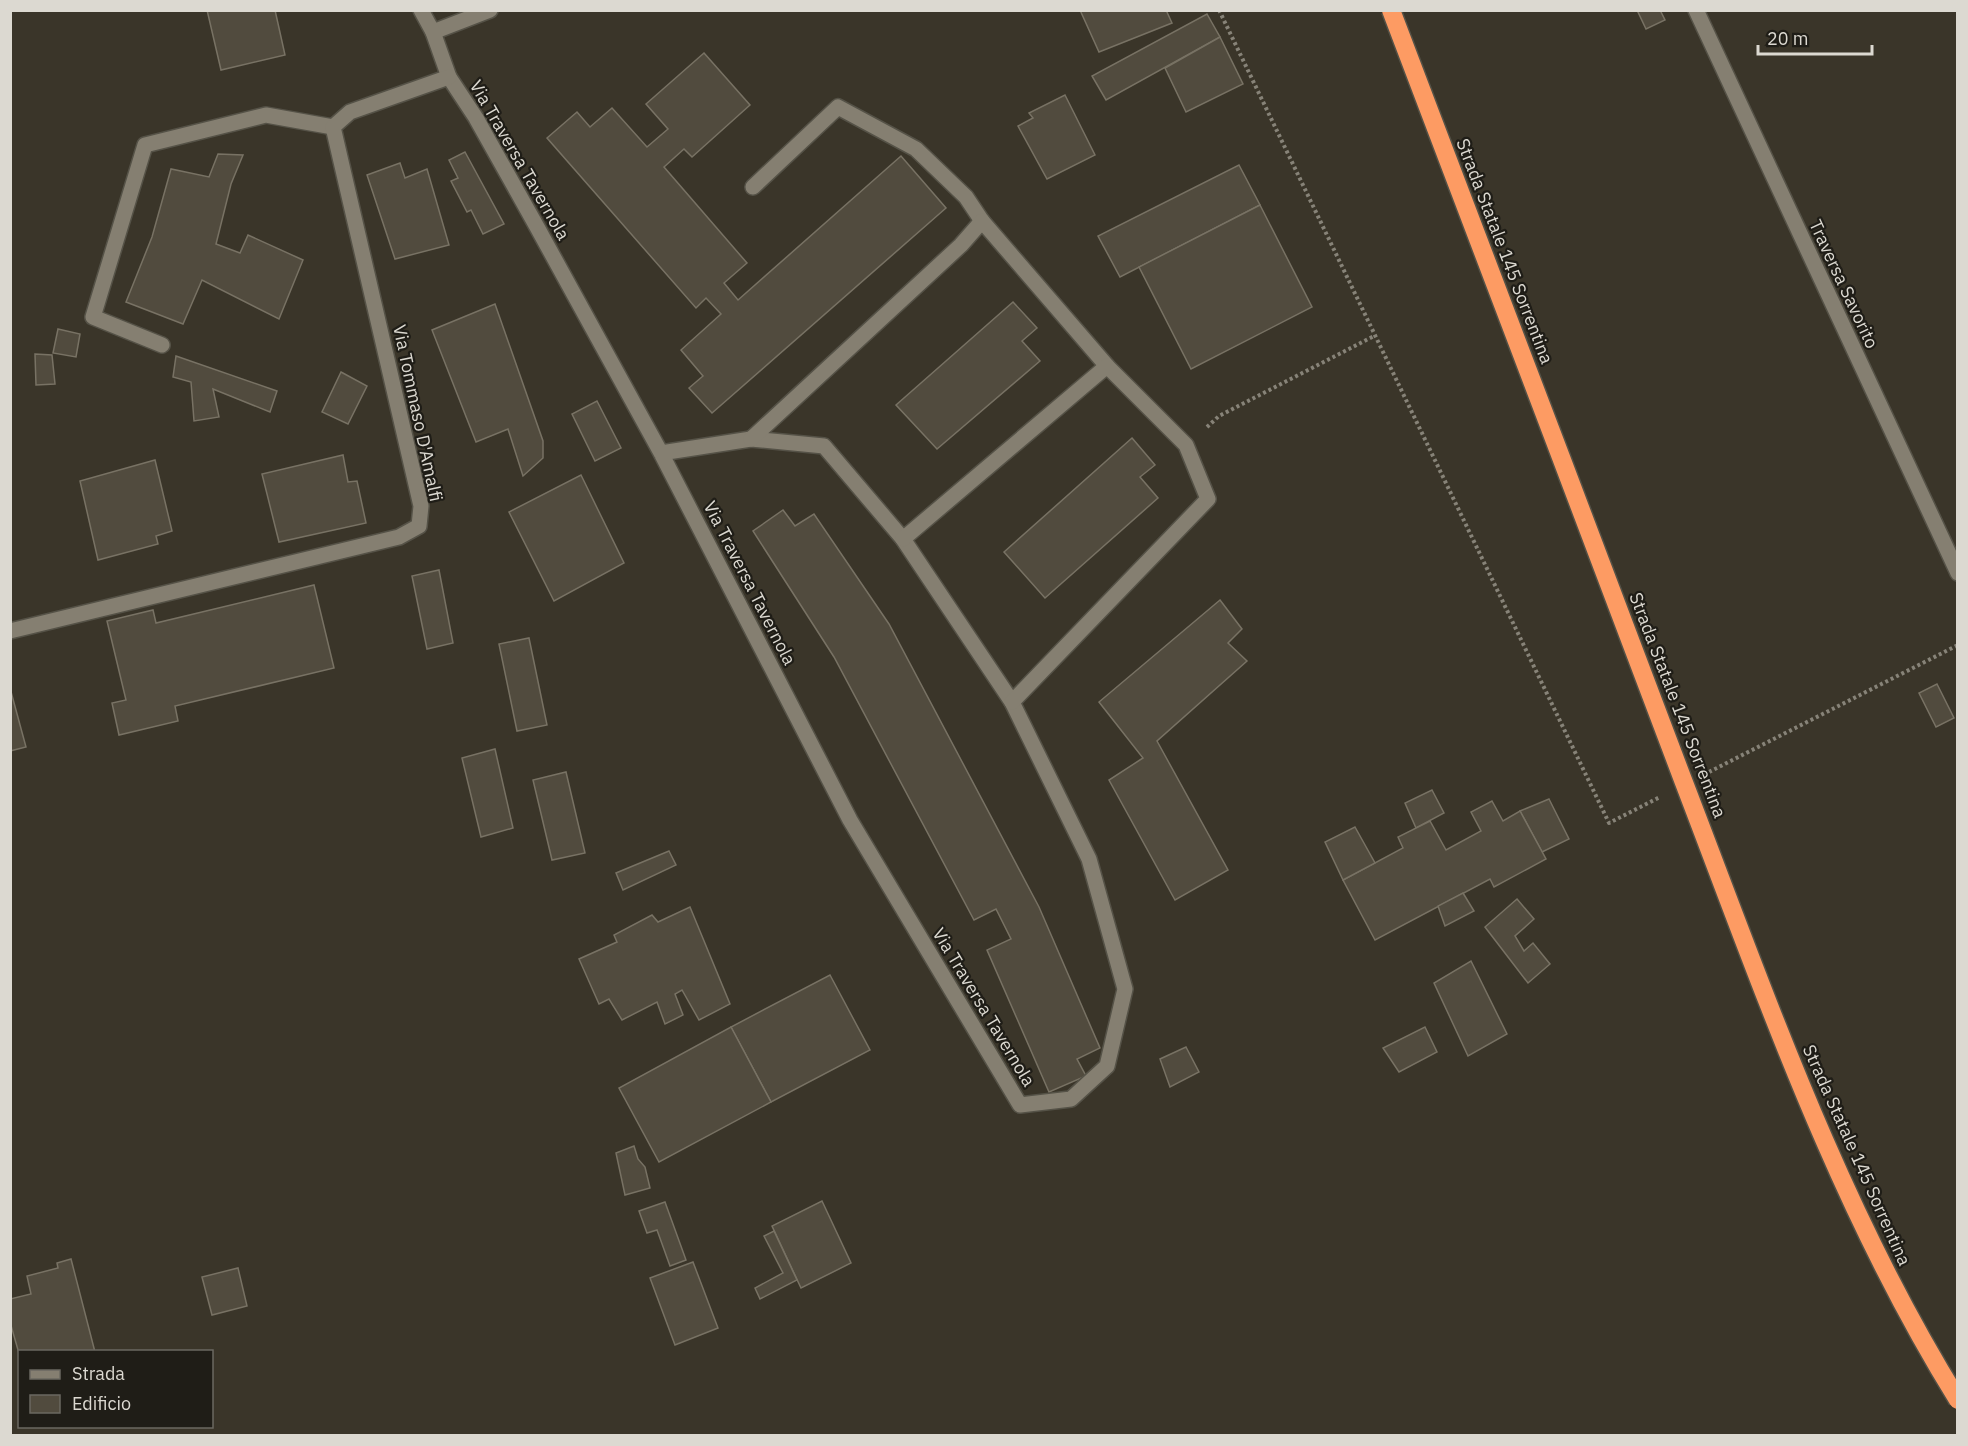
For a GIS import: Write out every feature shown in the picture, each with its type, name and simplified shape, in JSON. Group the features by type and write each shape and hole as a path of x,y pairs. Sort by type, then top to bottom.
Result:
{"highway":[{"name":"Strada Statale 145 Sorrentina","path":"1391,10 1777,1026 1870,1243 1927,1351 1958,1400"}],"street":[{"name":"Via Traversa Tavernola","path":"422,10 433,32 449,77 532,217 661,453 850,820 1020,1105 1071,1099 1107,1066 1125,989 1089,859 1012,702 903,539 824,446 751,439 661,453"},
{"path":"433,32 490,10"},
{"name":"Traversa Savorito","path":"1696,10 1958,573"},
{"path":"162,345 93,317 146,145 266,115 333,127 350,112 449,77"},
{"path":"753,187 838,107 916,149 966,197 982,221 1107,366 1186,445 1208,499 1012,702"},
{"name":"Via Tommaso D'Amalfi","path":"10,631 399,537 419,526 421,506 333,127"},
{"path":"751,439 961,244 982,221"},
{"path":"903,539 1107,366"}],"path":[{"path":"1219,10 1609,824 1661,796"},
{"path":"1186,445 1219,416 1374,336"},
{"path":"1704,775 1958,645"}],"building":[{"path":"207,10 275,10 285,55 221,70"},
{"path":"1080,10 1166,10 1172,23 1099,52"},
{"path":"1637,10 1660,10 1665,20 1646,29"},
{"path":"1207,14 1220,37 1106,100 1092,76"},
{"path":"1220,37 1243,84 1186,112 1165,68"},
{"path":"704,53 750,105 692,157 684,149 664,167 747,263 724,283 738,300 901,156 946,208 712,413 689,388 703,376 681,350 721,314 706,298 696,308 547,138 577,112 590,127 612,108 647,147 668,129 646,104"},
{"path":"1065,95 1095,155 1047,179 1018,126 1033,118 1029,113"},
{"path":"465,152 504,224 483,234 471,210 467,212 451,181 458,178 449,160"},
{"path":"218,154 243,155 231,184 216,244 240,253 248,235 303,260 279,319 202,280 183,324 126,302 152,237 171,169 209,177"},
{"path":"400,163 405,178 427,169 449,245 395,259 367,175"},
{"path":"1239,165 1260,205 1120,277 1098,236"},
{"path":"1260,205 1312,307 1191,369 1139,267"},
{"path":"1013,302 1037,328 1022,341 1040,361 937,449 896,405"},
{"path":"495,304 543,441 543,458 523,476 508,429 476,442 432,330"},
{"path":"58,329 80,334 76,357 53,353"},
{"path":"35,354 52,355 55,384 36,385"},
{"path":"176,356 277,391 270,412 213,389 219,417 194,421 191,382 173,377"},
{"path":"341,372 367,386 348,424 322,412"},
{"path":"597,401 621,448 595,461 572,414"},
{"path":"1132,438 1155,465 1140,477 1158,498 1045,598 1004,552"},
{"path":"343,455 348,482 357,481 366,523 279,542 262,474"},
{"path":"155,460 172,531 156,536 158,544 98,560 80,481"},
{"path":"581,475 624,563 554,601 509,512"},
{"path":"783,510 795,526 814,514 889,624 1039,907 1100,1048 1077,1059 1086,1076 1049,1092 987,950 1011,939 996,909 974,920 834,657 753,531"},
{"path":"439,570 453,643 427,649 412,576"},
{"path":"314,585 334,668 175,706 178,721 119,735 112,703 126,700 107,621 153,610 156,623"},
{"path":"1220,600 1242,629 1228,643 1247,661 1157,741 1228,870 1175,900 1109,780 1143,758 1099,702"},
{"path":"529,638 547,725 517,731 499,644"},
{"path":"1937,684 1954,718 1936,727 1919,693"},
{"path":"10,688 26,747 10,751"},
{"path":"495,749 513,828 481,837 462,758"},
{"path":"566,772 585,853 552,860 533,780"},
{"path":"1432,790 1444,813 1416,828 1405,803"},
{"path":"1549,799 1569,839 1542,852 1520,811"},
{"path":"1492,801 1503,821 1520,811 1546,859 1494,887 1490,879 1375,940 1343,880 1403,848 1398,837 1430,821 1446,850 1481,831 1471,812"},
{"path":"1355,827 1375,863 1343,880 1325,842"},
{"path":"669,851 676,865 623,890 616,873"},
{"path":"1463,893 1474,911 1445,926 1438,906"},
{"path":"1517,899 1534,919 1515,936 1524,951 1533,943 1550,964 1528,983 1485,927"},
{"path":"690,907 730,1004 699,1020 682,990 675,994 683,1015 665,1024 657,1002 622,1020 609,999 599,1004 579,959 617,942 614,935 652,915 658,922"},
{"path":"1471,961 1507,1034 1468,1056 1434,983"},
{"path":"830,975 870,1050 771,1102 731,1027"},
{"path":"731,1027 771,1102 659,1162 619,1088"},
{"path":"1425,1027 1437,1052 1399,1072 1383,1048"},
{"path":"1186,1047 1199,1072 1170,1087 1160,1059"},
{"path":"634,1146 638,1159 645,1167 650,1188 625,1195 616,1153"},
{"path":"822,1201 851,1263 801,1288 772,1226"},
{"path":"665,1202 686,1260 670,1266 657,1230 647,1233 639,1211"},
{"path":"774,1231 797,1280 760,1299 755,1288 783,1273 764,1236"},
{"path":"71,1259 94,1350 18,1350 10,1322 10,1299 31,1294 27,1276 58,1268 57,1263"},
{"path":"693,1262 718,1328 675,1345 650,1278"},
{"path":"238,1268 247,1306 212,1315 202,1277"}]}
